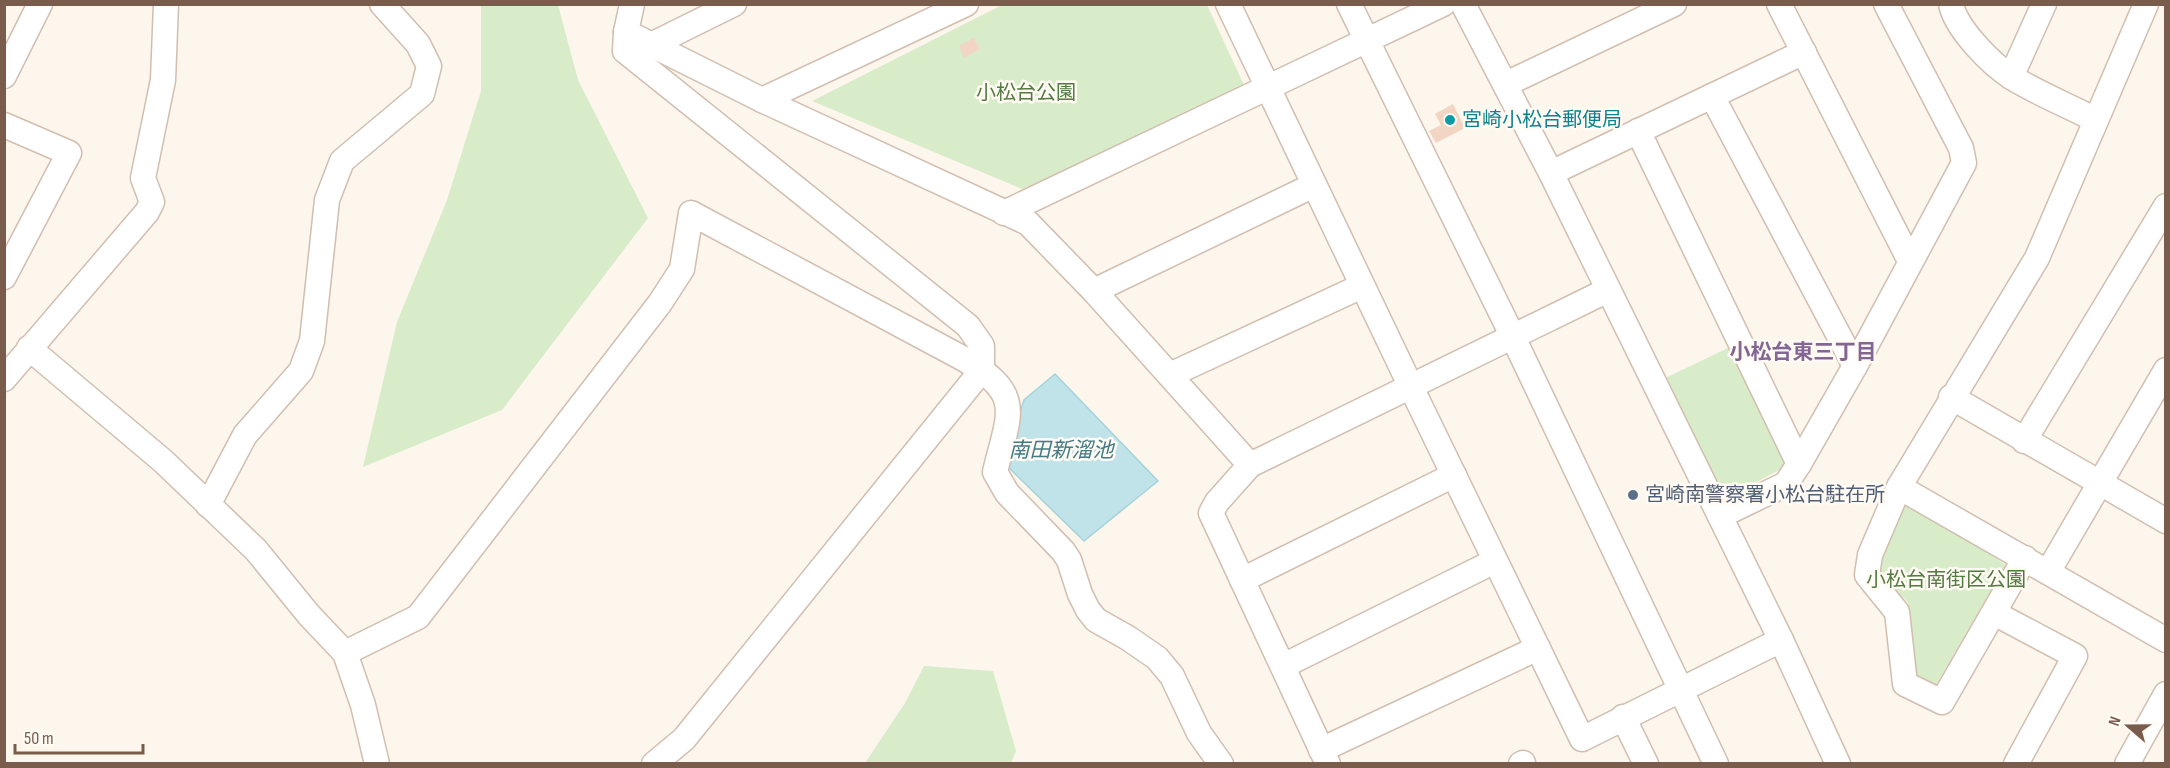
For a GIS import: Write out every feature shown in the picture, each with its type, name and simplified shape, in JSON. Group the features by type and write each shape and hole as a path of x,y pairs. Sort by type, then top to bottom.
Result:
{"street":[{"path":"4,76 40,4"},
{"path":"4,379 147,212 152,202 143,178 162,80 166,4"},
{"path":"208,505 245,435 301,371 312,341 327,200 342,161 422,94 429,66 418,44 382,4"},
{"path":"632,4 626,32 625,51 968,326 982,346 982,370 684,739 654,764"},
{"path":"651,45 734,4"},
{"path":"762,100 966,4"},
{"path":"1228,4 1582,739 1781,640"},
{"path":"1350,4 1514,337 1716,764"},
{"path":"1004,213 1443,4"},
{"path":"1463,4 1551,173 1781,640 1838,764"},
{"path":"1506,84 1674,4"},
{"path":"1779,4 1910,261"},
{"path":"1720,516 1786,483 1855,366 1964,163 1961,148 1886,4"},
{"path":"1951,4 1968,39 2012,77 2096,120"},
{"path":"2012,77 2044,4"},
{"path":"2025,558 1942,702 1905,684 1897,612 1867,575 1870,555 1899,487 1951,397 2037,258 2146,4"},
{"path":"626,32 762,100 1028,223 1094,291 1250,465"},
{"path":"1551,173 1804,52"},
{"path":"1712,96 1855,366"},
{"path":"4,125 69,153 4,277"},
{"path":"1638,131 1799,464"},
{"path":"1094,291 1314,185"},
{"path":"2024,441 2166,206"},
{"path":"345,653 418,617 660,303 682,269 691,213 982,370 1004,391 1010,412 995,472 1007,493 1063,551 1069,560 1080,594 1096,620 1157,658 1172,676 1199,733 1221,764"},
{"path":"1170,375 1362,286"},
{"path":"1538,648 1325,757 1211,513 1217,502 1250,465 1608,290"},
{"path":"29,348 163,461 256,550 309,615 345,653 363,705 377,764"},
{"path":"2048,572 2166,370"},
{"path":"1951,397 2166,521"},
{"path":"1242,580 1454,475"},
{"path":"1899,487 2166,640"},
{"path":"1282,666 1495,561"},
{"path":"1994,614 2075,656 2016,764"},
{"path":"2127,764 2166,694"},
{"path":"1623,717 1646,764"}],"green space":[{"name":"小松台公園","path":"1004,4 1207,5 1249,96 1022,189 812,101"},
{"path":"481,5 558,5 578,80 648,218 502,410 363,467 397,322 447,200 481,91"},
{"path":"1728,348 1784,460 1783,468 1727,498 1717,493 1661,380"},
{"name":"小松台南街区公園","path":"1904,498 2006,565 1933,690 1913,674 1908,602 1878,576 1876,561"},
{"path":"924,666 993,671 1016,751 1011,763 865,763 905,703"}],"water":[{"name":"南田新溜池","path":"1055,374 1158,481 1084,541 1004,463 1024,400"}],"building":[{"path":"974,38 980,49 964,58 959,46"},
{"name":"宮崎小松台郵便局","path":"1453,104 1465,128 1436,143 1429,131 1441,125 1435,114"}],"place":[{"name":"宮崎小松台郵便局","path":"1450,120"},
{"name":"宮崎南警察署小松台駐在所","path":"1633,495"}],"district":[{"name":"小松台東三丁目","path":"1803,352"}]}
